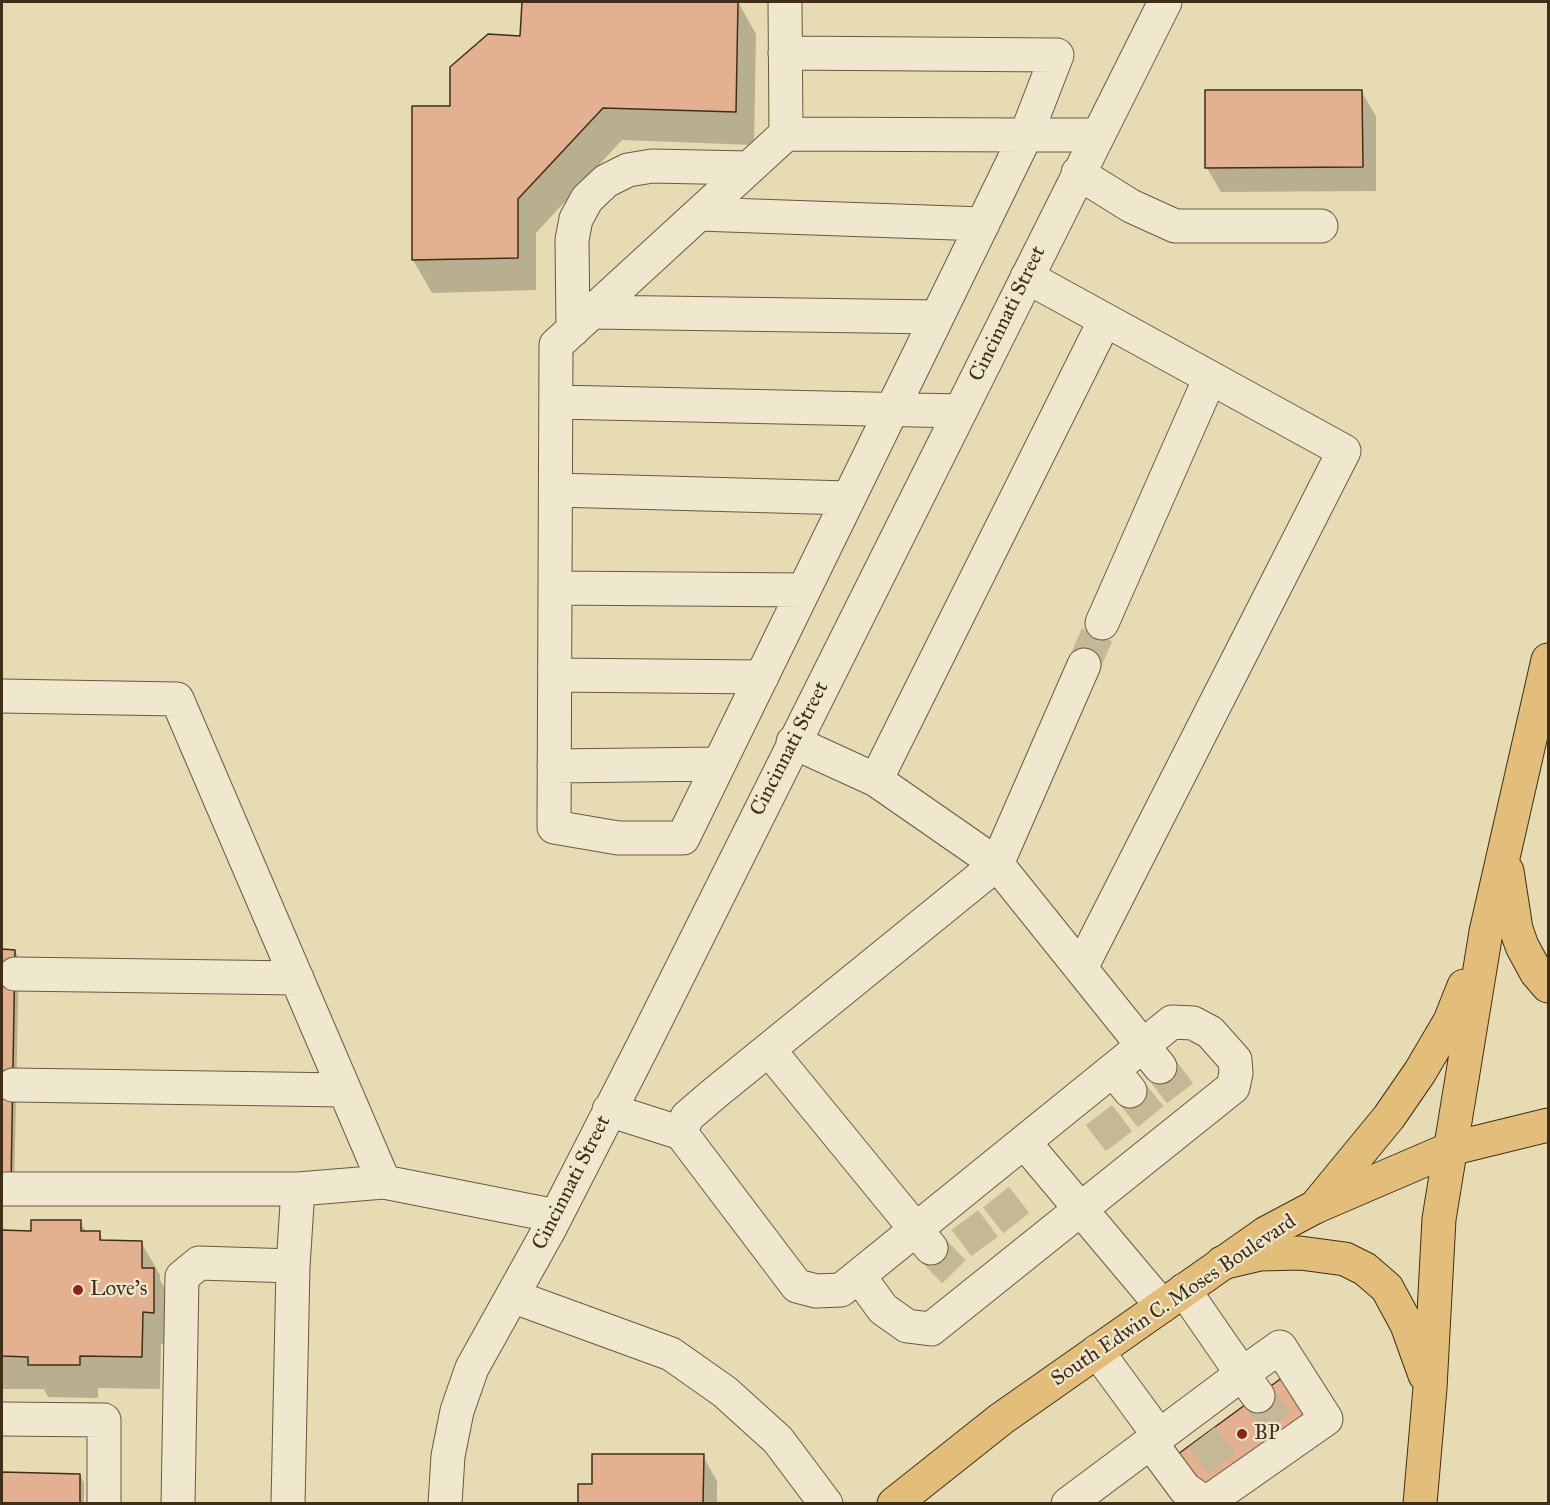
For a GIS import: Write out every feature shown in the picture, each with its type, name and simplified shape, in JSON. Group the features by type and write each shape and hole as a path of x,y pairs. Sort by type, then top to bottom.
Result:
{"main road":[{"path":"1420,1503 1430,1388 1439,1219 1486,932 1548,660"},
{"path":"1504,858 1519,937 1536,972 1548,986"},
{"path":"1315,1207 1389,1117 1420,1072 1450,1021 1486,932"},
{"name":"South Edwin C. Moses Boulevard","path":"894,1503 1001,1419 1266,1233 1315,1207 1450,1149 1548,1125"},
{"path":"1222,1263 1260,1254 1300,1253 1345,1259 1365,1269 1387,1288 1407,1325 1430,1388"}],"street":[{"path":"785,2 786,134"},
{"name":"Cincinnati Street","path":"445,1503 448,1456 457,1411 472,1368 556,1216 1164,2"},
{"path":"786,53 1057,55 1026,135 683,838 618,838 554,827 556,345 786,134 1026,135 1098,135"},
{"path":"583,321 572,240 576,219 587,199 606,181 628,170 652,166 749,168"},
{"path":"1078,173 1131,206 1175,226 1321,226"},
{"path":"699,214 983,224"},
{"path":"1027,277 1344,451 1080,968"},
{"path":"583,321 937,317"},
{"path":"876,780 1105,320"},
{"path":"1102,623 1210,378"},
{"path":"556,402 960,411"},
{"path":"555,490 849,498"},
{"path":"555,588 804,590"},
{"path":"681,1133 687,1117 997,864 1084,665"},
{"path":"555,675 762,677"},
{"path":"2,696 177,699 384,1182"},
{"path":"793,742 876,780 997,864 1151,1057"},
{"path":"554,766 718,764"},
{"path":"15,974 297,978"},
{"path":"609,1110 681,1133 797,1286 816,1291 841,1290 859,1276 922,1240 988,1187 1024,1142 1091,1105 1151,1057 1172,1022 1193,1023 1210,1032 1234,1060 1236,1073 1233,1086 1193,1110 1132,1158 1079,1210 1029,1240 998,1264 969,1288 931,1329 907,1326 883,1309 859,1276"},
{"path":"769,1050 922,1240"},
{"path":"13,1085 344,1090"},
{"path":"1024,1142 1079,1210 1173,1298 1250,1385"},
{"path":"2,1189 298,1189 384,1182 556,1216"},
{"path":"288,1503 293,1266 298,1189"},
{"path":"178,1503 182,1277 199,1263 293,1266"},
{"path":"512,1296 671,1354 725,1392 778,1440 826,1503"},
{"path":"1068,1503 1155,1440 1194,1427 1250,1385 1280,1347 1326,1419 1287,1436 1232,1475 1206,1503 1185,1489 1155,1440 1097,1351"},
{"path":"2,1419 104,1420 104,1503"}],"building":[{"path":"522,2 738,2 736,112 603,108 518,199 518,258 412,260 412,106 450,106 450,67 488,34 520,36"},
{"path":"1205,90 1362,90 1363,167 1205,168"},
{"path":"2,949 15,950 11,1184 2,1184"},
{"name":"Love's","path":"31,1220 81,1220 81,1231 100,1231 100,1240 142,1241 142,1268 154,1268 154,1313 143,1312 142,1357 80,1356 80,1365 28,1365 28,1357 2,1356 2,1230 31,1231"},
{"name":"BP","path":"1283,1377 1309,1413 1199,1492 1174,1457"},
{"path":"592,1454 704,1454 703,1504 578,1504 578,1484 592,1484"},
{"path":"2,1472 80,1474 80,1504 2,1504"}],"tunnel":[{"path":"1084,665 1102,623"},
{"path":"1160,1067 1189,1105"},
{"path":"1130,1091 1159,1127"},
{"path":"1099,1115 1127,1152"},
{"path":"996,1197 1024,1233"},
{"path":"965,1220 993,1258"},
{"path":"931,1248 963,1281"},
{"path":"1258,1396 1283,1431"},
{"path":"1202,1437 1228,1471"}],"place":[{"name":"Love's","path":"78,1290"},
{"name":"BP","path":"1242,1434"}]}
